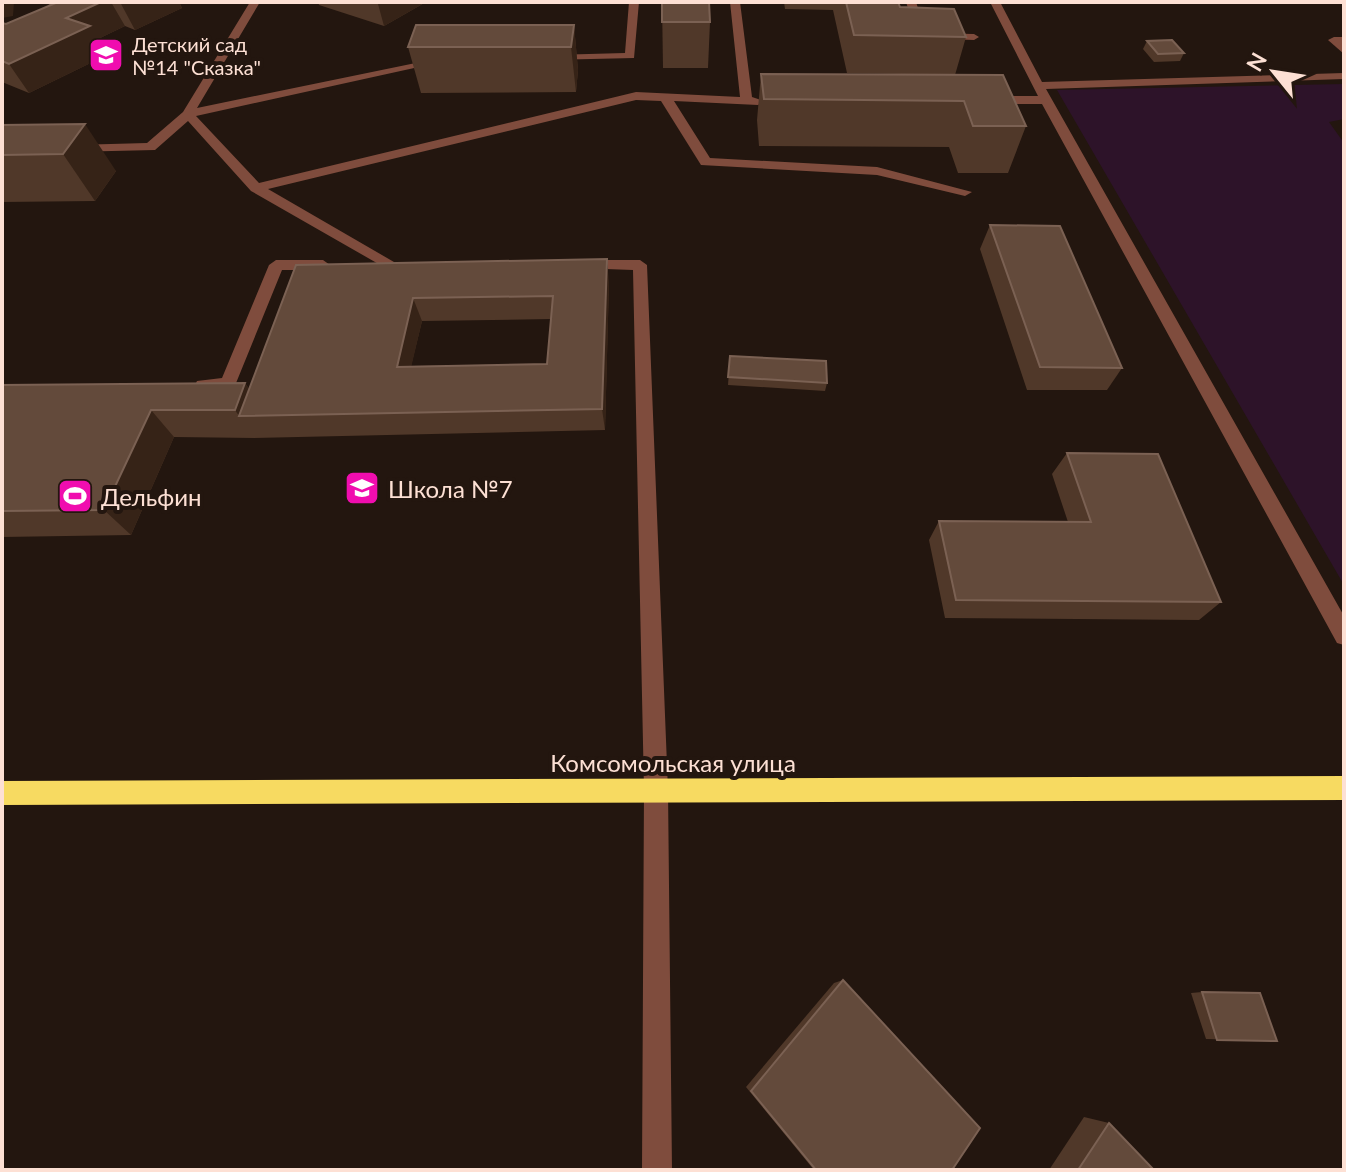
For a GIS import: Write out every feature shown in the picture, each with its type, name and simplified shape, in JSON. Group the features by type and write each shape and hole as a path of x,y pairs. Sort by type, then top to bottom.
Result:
{"main road":[{"name":"Комсомольская улица","path":"2,793 1344,788"}],"lane":[{"path":"64,150 150,147 188,114 255,2"},
{"path":"540,58 630,56 634,2"},
{"path":"735,2 746,101"},
{"path":"911,2 922,36 974,37"},
{"path":"995,2 1042,93 1344,636"},
{"path":"1344,40 1334,40 1344,51"},
{"path":"188,114 435,61 450,61"},
{"path":"983,101 1042,93 1344,76"},
{"path":"256,188 636,96 778,101"},
{"path":"665,97 706,162 877,171 965,192"},
{"path":"181,385 228,384 276,265 396,265 256,188 188,114"},
{"path":"561,265 640,265 656,790 657,1170"}],"shaded area":[{"path":"1344,84 1344,119 1329,122 1344,143 1344,585 1057,90"}],"building":[{"path":"58,2 101,2 66,18 90,26 9,64 2,61 2,23"},
{"path":"662,2 709,2 710,22 662,22"},
{"path":"846,2 898,2 900,7 954,9 966,37 854,35"},
{"path":"416,25 574,25 571,47 408,47"},
{"path":"1172,40 1184,53 1158,54 1147,41"},
{"path":"761,74 1003,75 1026,126 973,126 964,101 764,99"},
{"path":"85,124 63,154 2,155 2,125"},
{"path":"990,225 1060,226 1122,368 1040,367"},
{"path":"607,259 602,409 239,416 296,265","holes":["553,296 547,364 397,367 413,298"]},
{"path":"730,356 826,361 827,383 728,377"},
{"path":"245,383 235,410 151,410 104,510 2,511 2,385"},
{"path":"1067,453 1158,454 1221,602 956,600 939,521 1091,522"},
{"path":"843,980 980,1128 952,1170 816,1170 751,1091"},
{"path":"1202,992 1260,993 1277,1041 1217,1040"},
{"path":"1109,1123 1154,1170 1078,1170"}],"place":[{"name":"Детский сад №14 \"Сказка\"","path":"106,55"},
{"name":"Школа №7","path":"362,488"},
{"name":"Дельфин","path":"75,496"}]}
